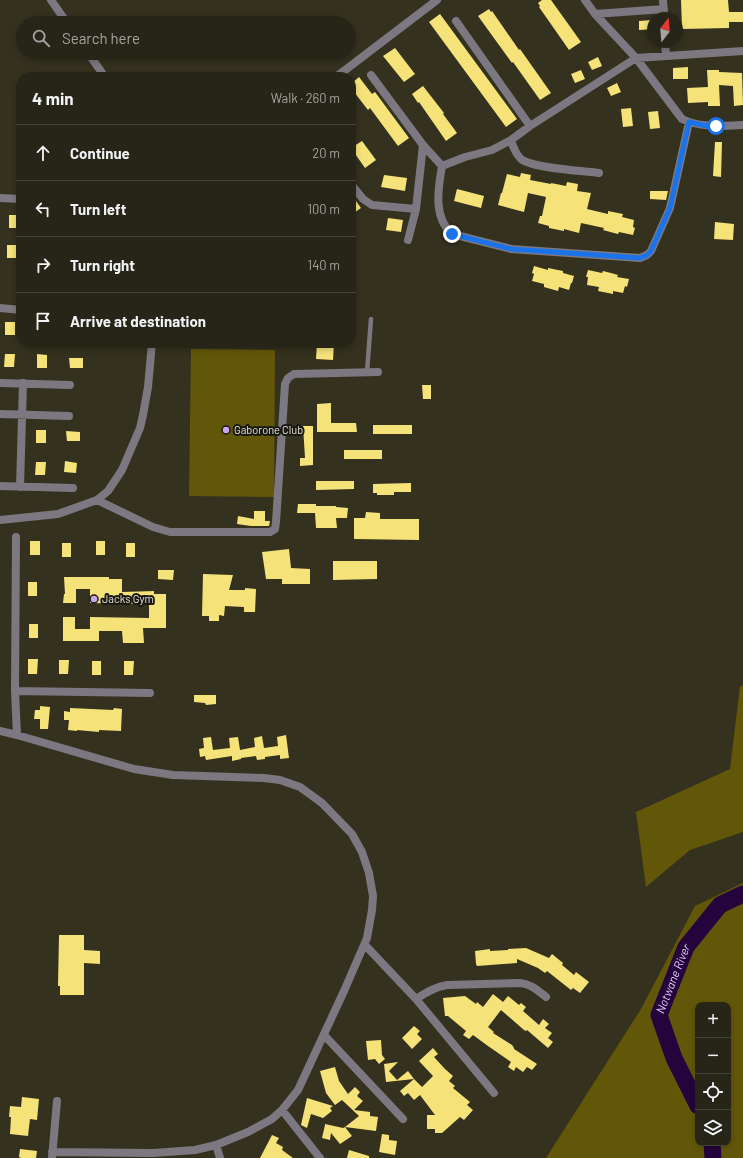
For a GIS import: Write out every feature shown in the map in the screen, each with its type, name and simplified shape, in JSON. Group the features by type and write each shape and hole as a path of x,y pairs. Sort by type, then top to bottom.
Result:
{"street":[{"path":"51,0 62,16"},
{"path":"343,72 437,0"},
{"path":"585,0 595,14 636,58 682,119 707,126 743,125"},
{"path":"595,14 664,9 663,0"},
{"path":"456,21 530,126"},
{"path":"665,48 666,56"},
{"path":"442,166 465,157 492,150 511,140 530,126 636,58 743,51"},
{"path":"93,60 101,72"},
{"path":"371,75 423,145 442,166"},
{"path":"442,166 438,187 439,214 446,228 452,234 511,249 640,258 647,255 651,251 670,208 689,122"},
{"path":"511,140 514,151 522,161 537,166 599,173"},
{"path":"408,240 416,209 423,145"},
{"path":"356,190 363,199 372,205 416,209"},
{"path":"0,198 16,199"},
{"path":"0,308 16,310"},
{"path":"0,520 58,514 97,500 108,491 122,470 144,415 152,348"},
{"path":"97,500 153,527 170,532 270,532 275,529 276,522 285,384 288,378 294,374 378,372"},
{"path":"0,382 70,384"},
{"path":"20,487 23,383"},
{"path":"0,414 69,416"},
{"path":"0,486 73,488"},
{"path":"16,537 15,691 18,735"},
{"path":"15,691 150,693"},
{"path":"0,731 134,769 173,775 264,778 280,780 300,787 322,803 352,834 362,852 373,896 370,924 365,945 298,1090 282,1110 272,1118 248,1132 216,1145 195,1150 153,1156 52,1155 58,1101"},
{"path":"365,945 416,999 494,1092"},
{"path":"416,999 428,991 447,985 520,983 532,986 546,997"},
{"path":"324,1035 403,1118"},
{"path":"282,1110 320,1158"},
{"path":"216,1145 220,1158"}],"lane":[{"path":"367,372 371,319"}],"shaded area":[{"path":"191,349 275,350 274,497 189,496"},
{"path":"740,686 743,686 743,832 690,850 646,887 636,812 730,769"},
{"path":"743,883 743,1158 546,1158 641,1009 695,906"}],"building":[{"path":"542,0 551,0 581,42 569,50 539,7 540,6 538,3"},
{"path":"681,0 728,0 729,12 743,12 743,22 729,22 729,28 683,29 683,12 681,12"},
{"path":"489,9 491,12 492,11 551,93 540,100 513,62 512,63 478,16"},
{"path":"440,14 517,119 506,127 429,22"},
{"path":"647,20 647,29 639,30 639,21"},
{"path":"395,48 415,74 404,82 383,56"},
{"path":"598,57 602,66 592,70 588,62"},
{"path":"688,67 688,79 673,79 673,68"},
{"path":"581,70 585,79 575,83 571,74"},
{"path":"707,70 742,73 743,105 734,106 733,86 719,85 720,106 708,106 708,102 688,103 687,88 708,87"},
{"path":"359,77 372,94 375,92 409,138 398,146 370,108 368,110 356,94 356,80"},
{"path":"617,83 621,92 611,96 607,88"},
{"path":"423,86 457,133 446,141 412,94"},
{"path":"631,108 633,126 623,127 621,109"},
{"path":"658,111 660,128 650,129 648,112"},
{"path":"362,141 376,160 365,168 356,155 356,145"},
{"path":"715,142 722,142 721,177 713,176"},
{"path":"521,173 531,175 530,180 566,186 567,182 578,184 577,191 591,193 587,209 608,214 608,211 623,214 622,217 634,220 633,227 635,228 633,235 619,232 618,234 603,230 604,228 581,223 579,233 564,229 564,231 549,228 549,226 538,223 540,216 542,216 546,197 528,193 524,212 498,205 507,174 520,177"},
{"path":"384,175 407,178 405,191 381,187"},
{"path":"457,189 484,196 481,208 454,201"},
{"path":"650,191 668,191 666,200 650,199"},
{"path":"356,201 361,208 356,212"},
{"path":"9,215 16,215 16,228 9,228"},
{"path":"388,218 403,220 401,232 386,230"},
{"path":"715,222 734,224 733,240 714,239"},
{"path":"7,245 16,245 16,258 7,258"},
{"path":"534,266 548,270 548,268 563,271 563,273 574,276 569,290 559,287 558,291 544,287 544,284 532,281"},
{"path":"588,270 602,273 603,271 618,275 617,277 629,279 627,287 625,286 623,293 613,291 613,294 598,291 599,287 587,285 588,277 586,277"},
{"path":"5,322 15,322 15,335 5,335"},
{"path":"317,348 334,348 333,360 316,359"},
{"path":"5,354 15,354 14,367 4,367"},
{"path":"37,354 47,355 47,368 37,368"},
{"path":"69,358 83,358 83,368 70,368"},
{"path":"422,385 431,385 431,399 423,399"},
{"path":"331,403 331,423 356,423 357,432 317,432 317,404"},
{"path":"373,425 412,425 412,434 373,434"},
{"path":"303,426 313,426 313,465 300,466 300,458 305,458"},
{"path":"36,430 46,430 46,443 36,443"},
{"path":"66,431 80,432 80,441 67,441"},
{"path":"344,450 382,450 382,459 344,459"},
{"path":"65,461 77,463 76,473 64,472"},
{"path":"36,462 46,462 45,475 35,475"},
{"path":"316,481 354,481 354,489 316,490"},
{"path":"411,483 411,492 394,492 394,495 377,495 377,493 373,493 373,484"},
{"path":"298,504 316,504 316,506 336,506 348,508 347,518 336,518 337,528 316,528 315,513 297,513"},
{"path":"254,511 265,511 265,521 270,521 269,526 237,524 238,516 254,519"},
{"path":"366,512 380,513 380,519 419,519 419,540 354,539 354,518 365,518"},
{"path":"30,541 40,541 40,555 30,555"},
{"path":"96,541 105,541 105,555 96,555"},
{"path":"62,543 71,543 71,557 62,557"},
{"path":"126,543 135,543 135,557 126,557"},
{"path":"289,549 291,568 310,569 310,584 282,584 282,579 266,579 262,552"},
{"path":"333,561 377,561 377,579 333,580"},
{"path":"158,570 174,570 173,580 158,579"},
{"path":"203,574 233,575 229,590 245,590 245,588 256,589 255,612 244,612 244,607 225,606 224,616 219,615 219,621 209,621 209,616 202,616"},
{"path":"64,577 109,577 109,579 122,579 122,592 154,591 154,594 166,594 166,628 143,628 144,643 123,643 122,631 99,631 99,641 63,641 63,617 75,617 75,629 90,629 90,617 149,618 149,604 90,603 90,589 76,589 76,603 63,603 65,594"},
{"path":"28,582 37,582 37,596 28,596"},
{"path":"29,624 38,624 38,638 29,638"},
{"path":"28,659 38,659 37,674 28,674"},
{"path":"59,660 69,660 68,674 59,674"},
{"path":"92,661 101,661 101,675 92,675"},
{"path":"124,661 134,661 133,675 124,675"},
{"path":"194,695 216,695 216,704 206,705 205,703 194,702"},
{"path":"40,706 50,707 48,729 40,729 40,719 34,719 35,710 40,710"},
{"path":"70,708 122,709 121,731 99,730 99,732 68,730 69,720 64,720 64,711 70,712"},
{"path":"286,735 289,758 280,759 280,755 265,757 265,759 257,760 256,756 232,761 232,756 206,760 205,756 200,757 199,749 204,748 203,738 211,737 213,750 230,748 229,738 238,737 240,750 255,747 254,738 262,736 264,748 278,746 277,737"},
{"path":"59,935 84,935 84,950 100,951 100,964 84,963 84,995 60,995 60,986 58,986"},
{"path":"526,948 549,958 552,954 574,975 576,972 589,982 580,993 573,988 571,990 547,971 545,973 538,968 517,959 517,963 477,966 476,964 475,951"},
{"path":"493,994 503,1002 508,996 519,1005 521,1003 526,1007 523,1011 539,1025 543,1019 549,1024 545,1028 552,1033 548,1038 553,1042 548,1048 501,1010 488,1027 494,1032 493,1033 512,1045 514,1049 537,1064 532,1070 527,1067 523,1072 516,1067 514,1071 508,1067 511,1062 473,1035 469,1039 463,1035 466,1031 448,1016 445,1016 443,998 465,996 483,1007"},
{"path":"414,1026 420,1031 417,1034 422,1039 412,1049 402,1038"},
{"path":"381,1040 382,1055 385,1059 379,1064 375,1059 368,1060 366,1041"},
{"path":"433,1048 438,1054 434,1057 453,1076 449,1081 455,1086 453,1088 470,1102 467,1105 473,1110 464,1120 460,1117 442,1133 435,1133 435,1129 427,1129 427,1115 435,1115 420,1095 414,1100 408,1093 404,1096 400,1091 414,1079 422,1087 433,1076 419,1061"},
{"path":"398,1062 389,1071 397,1080 408,1071 414,1079 386,1082 384,1064"},
{"path":"335,1067 339,1081 348,1094 355,1087 360,1092 357,1096 363,1101 354,1110 370,1112 370,1116 378,1117 376,1131 345,1127 359,1116 342,1100 335,1105 326,1093 320,1071"},
{"path":"22,1097 39,1099 37,1120 30,1119 28,1136 10,1134 10,1106 21,1107"},
{"path":"307,1098 333,1106 330,1108 332,1111 323,1118 311,1114 307,1128 301,1125"},
{"path":"325,1124 343,1128 345,1127 352,1136 340,1144 331,1133 330,1140 322,1138"},
{"path":"382,1134 389,1135 389,1140 397,1141 395,1155 379,1152"},
{"path":"272,1135 279,1138 276,1143 283,1147 282,1150 293,1158 260,1158"},
{"path":"20,1149 37,1151 36,1158 19,1157"},
{"path":"349,1150 369,1156 369,1158 347,1158"}],"waterway":[{"name":"Notwane River","path":"695,1100 674,1058 659,1015 686,947 720,905 743,894"},
{"name":"Notwane River","path":"712,1146 713,1158"}],"place":[{"name":"Gaborone Club","path":"226,430"},
{"name":"Jacks Gym","path":"94,599"}],"route":[{"path":"452,234 511,249 640,258 647,255 651,251 670,208 689,122 697,125 716,126"}]}
